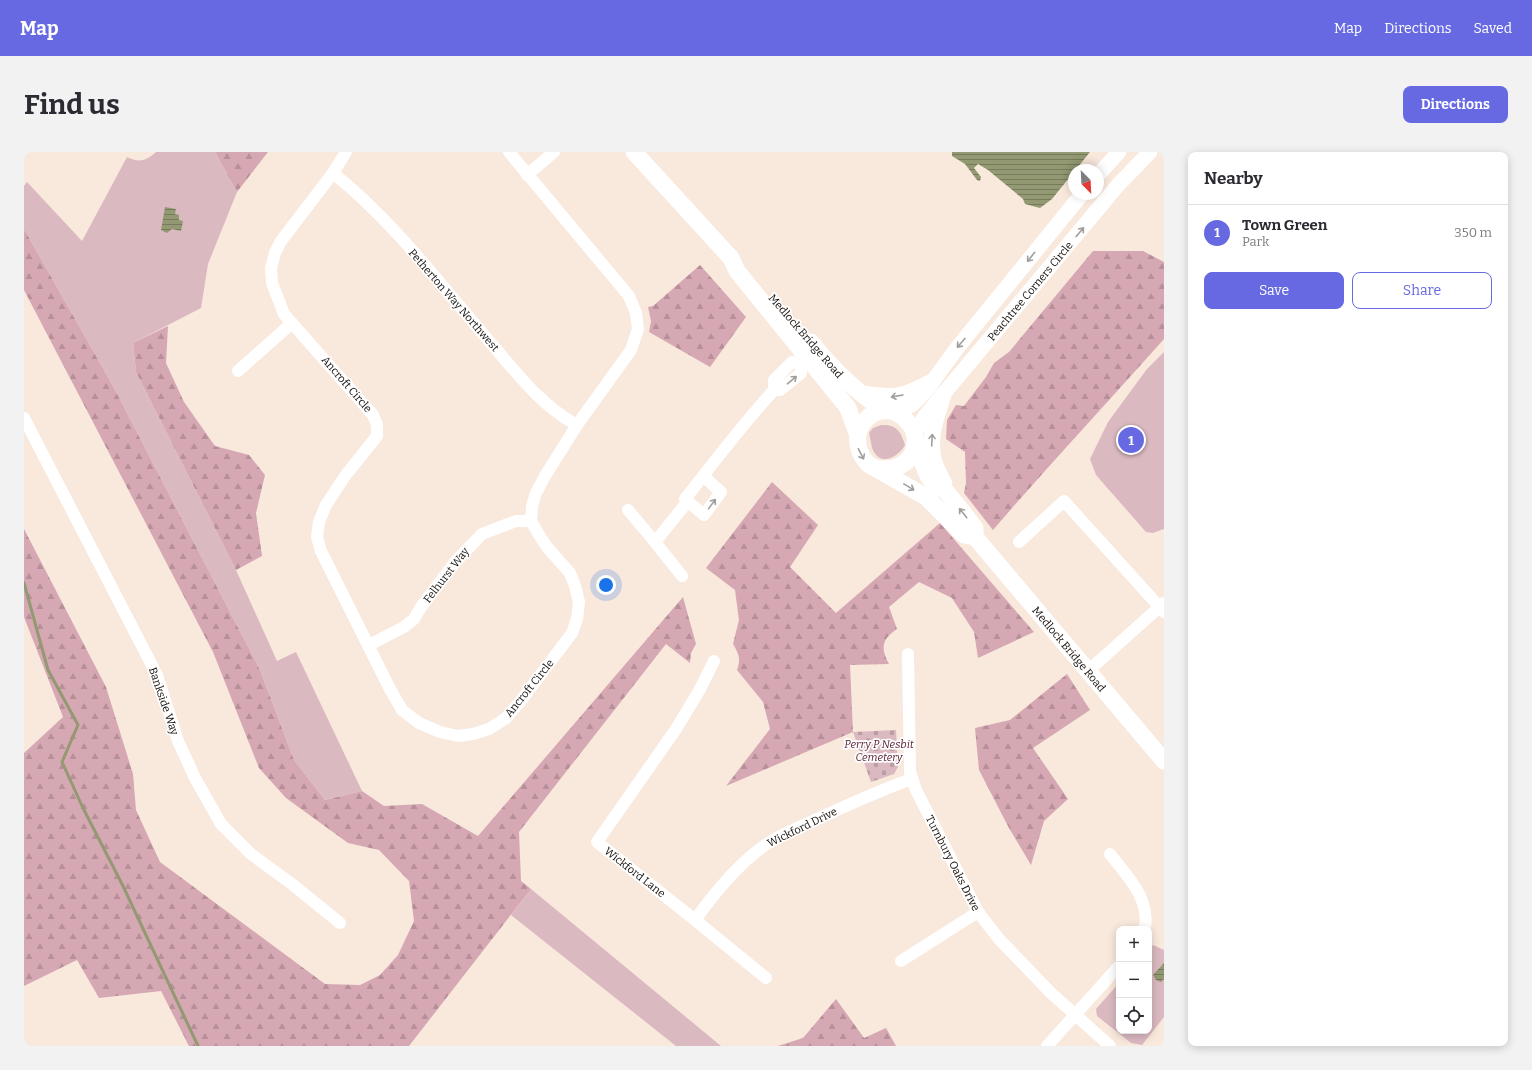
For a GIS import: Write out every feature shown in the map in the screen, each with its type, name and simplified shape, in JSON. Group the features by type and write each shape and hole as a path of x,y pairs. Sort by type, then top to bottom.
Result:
{"main road":[{"name":"Medlock Bridge Road","path":"634,152 731,258 737,271 848,408 857,433 858,450 868,464 926,497 964,535 975,537 1164,761"},
{"name":"Medlock Bridge Road","path":"808,357 858,393 890,412 904,418 910,424 928,476 936,487 945,490 975,528 975,537"},
{"path":"858,393 891,398 938,389 935,420 931,438 932,453 934,464 945,490"},
{"path":"857,433 860,426 871,416 890,412"},
{"path":"875,468 884,470 901,466 908,461 915,439"}],"street":[{"name":"Ancroft Circle","path":"346,152 333,173 281,241 275,253 271,268 272,283 284,314 373,415 377,425 377,436 345,476 326,505 319,522 317,536 321,551 332,575 369,645 390,689 402,710 420,723 440,732 458,736 473,734 489,729 506,718 531,689 572,633 577,619 579,602 570,574 547,547 532,521"},
{"path":"509,152 614,276 629,296 636,312 638,329 631,350 609,383 577,425 545,476 536,493 532,506 532,521"},
{"path":"527,175 554,152"},
{"path":"1104,167 1118,152"},
{"name":"Peachtree Corners Circle","path":"890,412 913,404 938,389 1118,185 1150,152"},
{"name":"Petherton Way Northwest","path":"333,173 358,192 384,219 530,388 562,416 577,425"},
{"name":"Peachtree Corners Circle","path":"915,439 957,348 1077,200"},
{"path":"238,371 292,323"},
{"path":"703,476 721,492 704,515 685,499 745,422 774,390 774,380 792,362 808,357"},
{"name":"Bankside Way","path":"24,418 154,669 178,741 195,778 221,824 251,854 292,884 340,923"},
{"path":"655,542 688,501"},
{"path":"1019,542 1064,501 1162,607 1088,671"},
{"path":"628,510 682,576"},
{"name":"Felhurst Way","path":"369,645 404,627 414,619 420,607 456,561 482,534 516,521 532,521"},
{"name":"Turnbury Oaks Drive","path":"908,654 910,772 912,779 978,912 1015,956 1051,993 1110,1046"},
{"name":"Wickford Lane","path":"714,661 699,691 676,729 597,842 766,978"},
{"name":"Wickford Drive","path":"695,920 716,891 733,873 755,852 774,838 855,802 912,779"},
{"path":"1110,854 1136,887 1142,899 1146,914 1145,926"},
{"path":"901,961 978,912"},
{"path":"1047,1046 1116,969"}],"green space":[{"path":"156,152 215,152 237,192 208,264 201,308 133,343 136,372 236,570 277,661 296,652 362,791 325,800 294,760 260,670 113,386 24,229 24,186 27,182 82,241 127,157 135,160 142,160"},
{"path":"215,152 268,152 237,192"},
{"path":"24,229 113,386 260,670 294,760 325,800 362,791 384,806 422,804 478,836 683,597 696,644 691,653 690,663 666,644 519,832 521,881 531,889 409,1046 189,1046 161,991 99,998 77,960 24,986 24,753 63,717 24,617 24,529 106,687 133,774 136,810 160,862 325,984 360,985 380,975 398,955 414,921 409,881 379,850 348,843 286,798 259,768 213,652 24,290"},
{"path":"1093,251 1143,251 1164,262 1164,339 993,530 964,493 966,483 965,452 946,439 947,420 956,405 964,406 986,377 994,363 1009,352"},
{"path":"700,265 746,317 710,367 649,332 651,321 648,307 653,306"},
{"path":"168,326 166,363 184,402 215,446 249,455 265,475 256,513 262,556 236,570 136,372 133,343"},
{"path":"1164,352 1164,529 1153,533 1146,532 1096,475 1090,459 1108,422 1147,369"},
{"path":"881,425 891,426 897,429 902,436 905,445 903,449 891,458 882,459 874,452 872,448 869,433 873,428"},
{"path":"772,482 818,525 790,567 836,613 940,523 1034,632 978,658 974,632 952,598 919,582 889,607 897,629 888,636 884,644 884,653 889,664 850,665 853,732 726,786 770,729 763,702 737,670 739,657 733,644 739,620 735,590 706,568"},
{"path":"1067,674 1090,710 1033,748 1068,799 1044,821 1031,865 1009,828 979,770 975,728 1010,720"},
{"name":"Perry P Nesbit Cemetery","path":"896,730 898,767 894,774 871,782 853,732"},
{"path":"531,889 721,1046 676,1046 511,915"},
{"path":"1153,945 1164,950 1164,1017 1152,1032 1152,962"},
{"path":"1116,986 1116,1031 1097,1016 1096,1009"},
{"path":"836,999 864,1038 886,1028 896,1046 778,1046 803,1038"},
{"path":"1120,1034 1151,1034 1142,1045 1131,1043"}],"shaded area":[{"path":"952,152 1090,152 1080,164 1068,164 1068,179 1052,199 1040,208 1025,204 1023,199 988,170 978,164 974,168 981,177 980,181 977,180 965,164 952,156"},
{"path":"165,207 176,209 175,214 179,215 179,220 183,221 181,231 172,229 167,233 161,230"},
{"path":"1164,963 1164,979 1161,982 1156,980 1153,975"}],"waterway":[{"path":"24,583 48,670 78,725 62,762 83,808 123,886 198,1046"}],"place":[{"name":"Town Green","path":"1131,440"}]}
